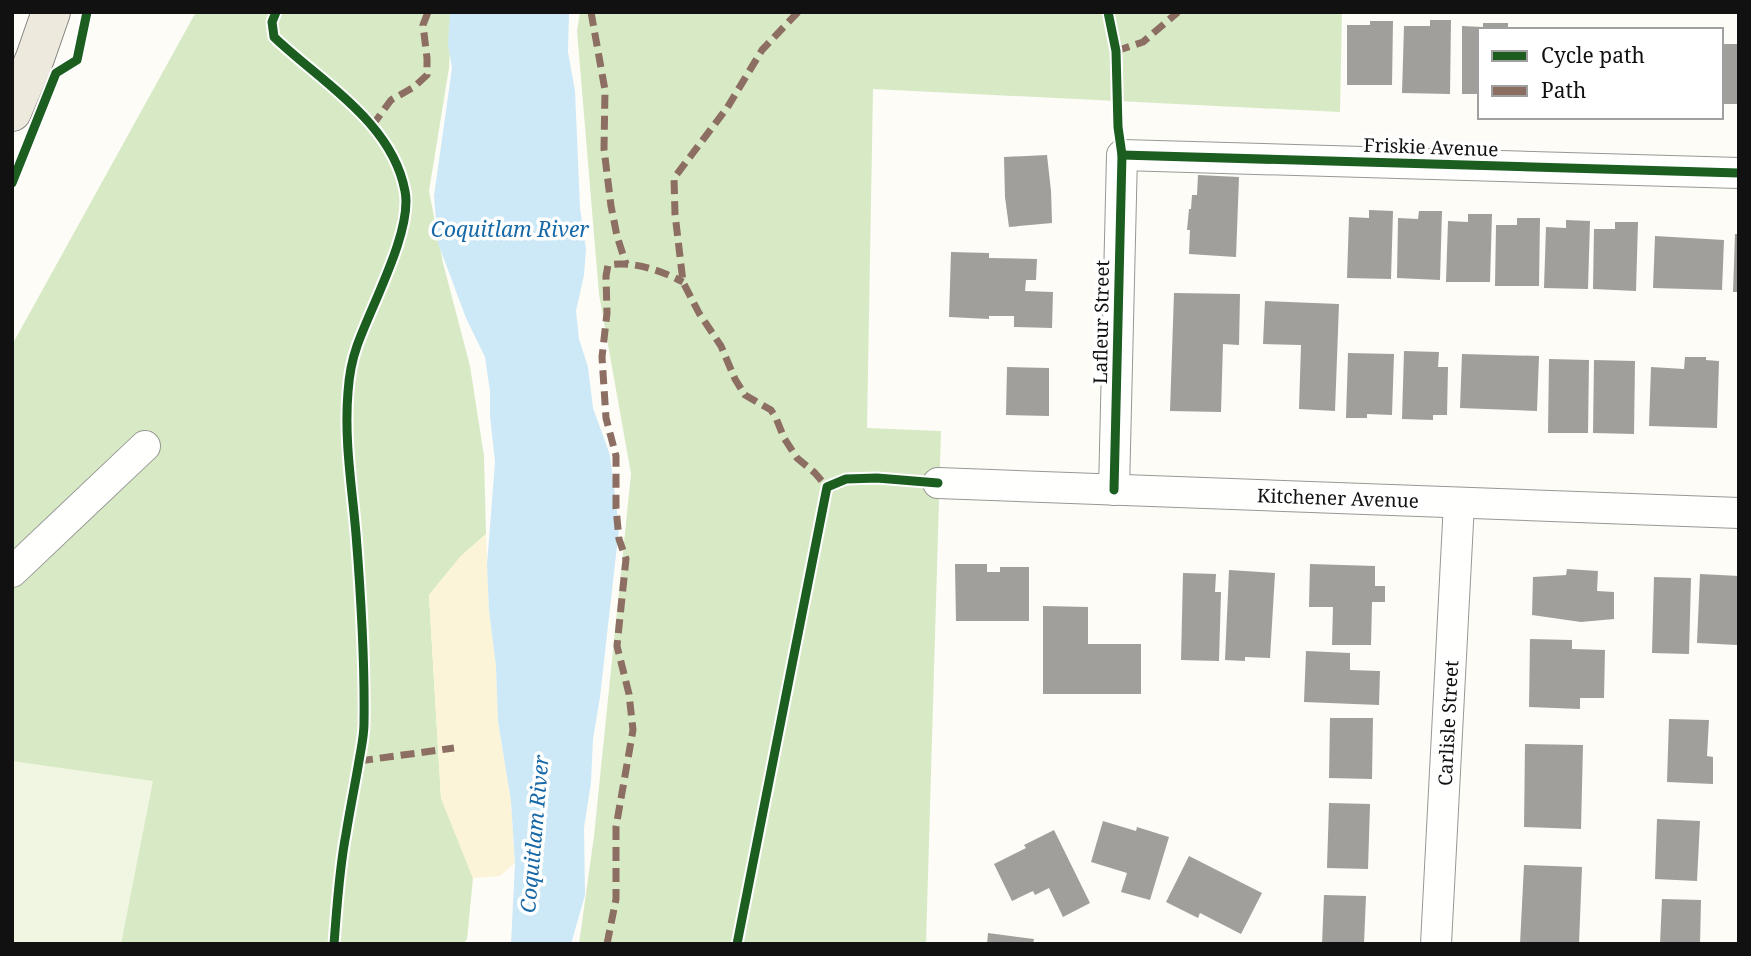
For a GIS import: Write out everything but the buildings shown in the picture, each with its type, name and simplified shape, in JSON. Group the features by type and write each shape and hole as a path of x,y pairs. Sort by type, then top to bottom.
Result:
{"main road":[{"path":"15,100 35,58 51,12"}],"street":[{"name":"Friskie Avenue","path":"1122,155 1739,173"},
{"name":"Lafleur Street","path":"1114,490 1122,155"},
{"path":"12,572 145,446"},
{"name":"Kitchener Avenue","path":"938,483 1739,513"},
{"name":"Carlisle Street","path":"1436,944 1459,503"}],"green space":[{"path":"196,12 452,12 449,68 429,191 443,263 470,366 484,456 486,534 461,556 429,595 441,798 473,878 467,939 463,944 12,944 12,345"},
{"path":"580,12 1342,12 1340,112 873,89 867,428 941,431 926,944 579,944 594,836 631,474 599,294 577,31"},
{"path":"12,761 153,781 121,944 12,944"}],"sand":[{"path":"486,534 498,721 511,801 515,863 500,876 473,878 441,798 429,595 461,556"}],"water":[{"name":"Coquitlam River","path":"450,12 569,12 568,52 575,91 580,208 586,249 584,275 576,311 579,339 588,367 593,408 610,455 619,528 584,828 585,895 571,944 511,944 515,864 511,801 498,721 487,565 495,462 490,391 485,357 466,318 438,243 434,196 452,68 448,44"}],"marked path":[{"path":"372,126 391,100 414,87 427,75 423,25 428,12"},
{"path":"591,12 605,90 604,149 611,206 626,264"},
{"path":"798,12 762,50 727,108 674,178 675,214 683,282 721,346 735,379 745,395 771,410 797,458 827,487"},
{"path":"1116,51 1143,42 1178,12"},
{"path":"607,944 616,899 616,827 633,730 629,694 617,646 626,559 619,539 616,456 606,418 602,357 607,313 606,276 608,265 627,264 656,270 683,282"},
{"path":"359,761 454,748"}],"cycle path":[{"path":"12,183 56,73 77,60 87,12"},
{"path":"276,12 272,22 274,37 352,105 386,144 398,166 406,207 397,247 357,346 348,386 348,446 361,605 364,724 338,889 334,944"},
{"path":"1108,12 1116,51 1118,127 1122,155 1114,490"},
{"path":"1122,155 1739,173"},
{"path":"737,944 827,487 846,479 877,478 938,483"}]}
